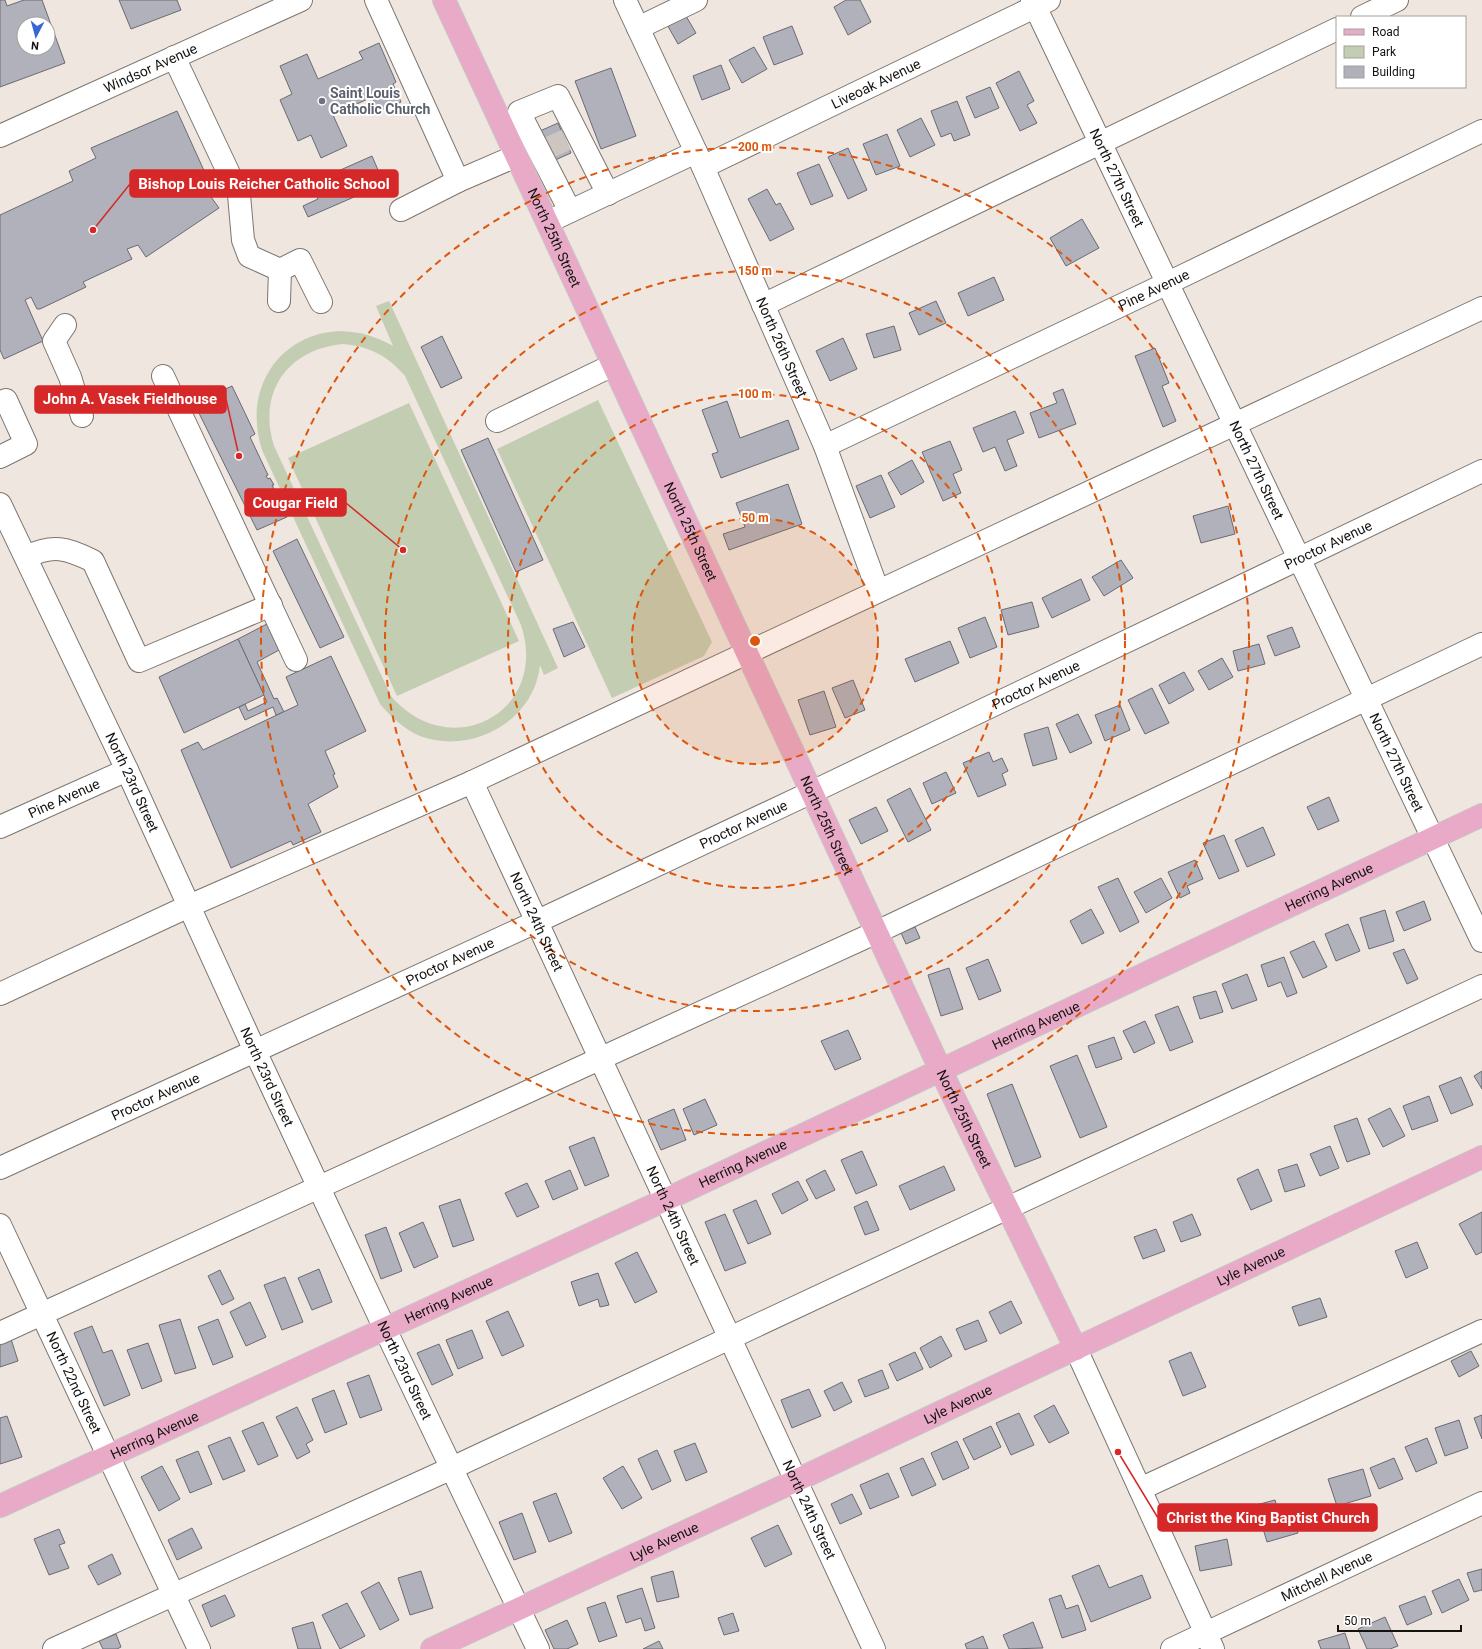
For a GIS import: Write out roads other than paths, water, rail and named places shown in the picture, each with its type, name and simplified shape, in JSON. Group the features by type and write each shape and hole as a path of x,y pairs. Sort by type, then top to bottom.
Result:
{"main road":[{"name":"North 25th Street","path":"444,0 516,131 516,156 941,1070 1076,1349"},
{"name":"Herring Avenue","path":"0,1506 665,1200 1482,815"},
{"name":"Lyle Avenue","path":"432,1649 795,1481 1482,1157"}],"street":[{"name":"Windsor Avenue","path":"0,136 301,0"},
{"path":"376,0 458,181"},
{"name":"North 26th Street","path":"624,0 700,160 825,446 878,591"},
{"path":"638,28 696,0"},
{"path":"1364,16 1397,0"},
{"name":"North 27th Street","path":"1039,2 1101,143 1482,941"},
{"name":"Liveoak Avenue","path":"547,222 608,194 700,160 1039,2"},
{"path":"763,305 1336,29"},
{"path":"174,57 239,195 243,240 249,256 280,270"},
{"path":"570,211 555,180 558,144 558,96 519,112 516,131 558,144 608,194"},
{"name":"Pine Avenue","path":"825,446 1482,132"},
{"path":"401,210 458,181 516,156"},
{"path":"532,190 555,180"},
{"path":"280,270 300,260 321,302"},
{"path":"279,301 280,270"},
{"path":"0,994 189,906 472,782 1482,308"},
{"path":"65,325 54,341 70,377 82,416"},
{"path":"497,421 613,365"},
{"path":"163,376 296,660"},
{"path":"0,457 26,444 6,400"},
{"name":"Proctor Avenue","path":"0,1168 536,922 1482,472"},
{"name":"North 23rd Street","path":"0,504 127,770 255,1051 385,1329 538,1649"},
{"path":"26,557 42,550 61,548 94,561 139,661 271,605"},
{"path":"0,1333 318,1186 877,932 1482,644"},
{"name":"Pine Avenue","path":"0,827 127,770"},
{"name":"North 24th Street","path":"472,782 874,1649"},
{"path":"54,1649 452,1468 1482,986"},
{"name":"North 22nd Street","path":"0,1225 198,1649"},
{"path":"1140,1489 1482,1331"},
{"name":"North 25th Street","path":"1076,1349 1210,1641"},
{"name":"Mitchell Avenue","path":"1172,1649 1210,1641 1482,1503"}],"tunnel":[{"path":"548,148 566,140"}],"place":[{"name":"Saint Louis Catholic Church","path":"322,101"},
{"name":"Bishop Louis Reicher Catholic School","path":"93,230"},
{"name":"John A. Vasek Fieldhouse","path":"239,456"},
{"name":"Cougar Field","path":"403,550"},
{"name":"Christ the King Baptist Church","path":"1118,1452"}]}
